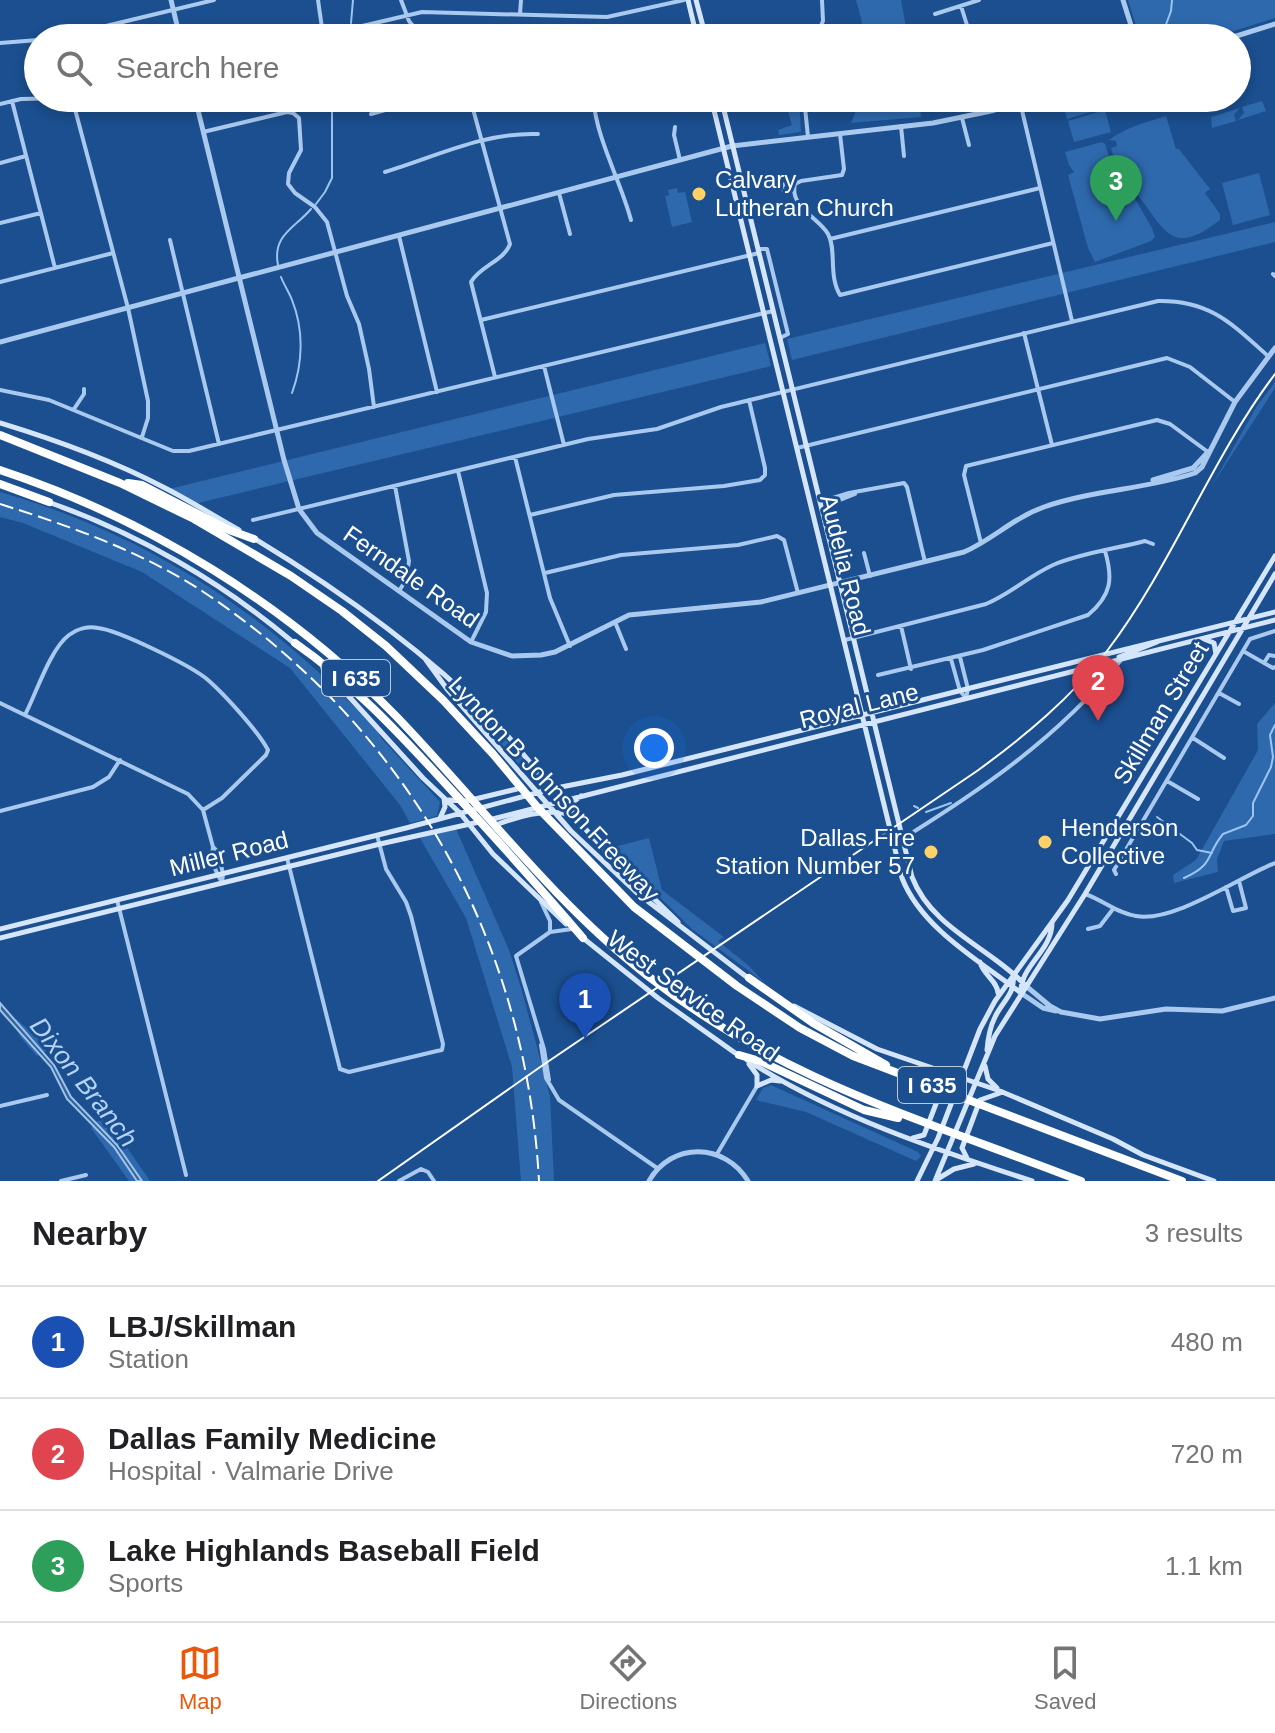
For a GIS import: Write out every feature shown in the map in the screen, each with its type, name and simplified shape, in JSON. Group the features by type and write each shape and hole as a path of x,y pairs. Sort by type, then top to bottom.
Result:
{"highway":[{"name":"Lyndon B Johnson Freeway","path":"0,435 120,483 194,519 291,576 342,611 436,692 539,809 634,907 737,986 800,1028 853,1056 1182,1181"},
{"name":"I 635","path":"0,470 155,536 278,612 326,650 395,716 557,894 645,974 705,1018 824,1083 1081,1181"},
{"path":"120,483 142,485 229,530 254,539"},
{"path":"0,486 49,502"},
{"path":"295,643 331,668 385,718 524,868 583,938"},
{"path":"749,978 802,1016 893,1070"},
{"path":"739,1055 760,1061 864,1110 930,1125"}],"main road":[{"path":"686,0 693,24"},
{"path":"696,0 702,24"},
{"name":"Audelia Road","path":"715,112 902,878 919,911 1021,993"},
{"name":"Audelia Road","path":"724,112 912,877 921,897 957,932 1024,984"},
{"path":"0,423 87,453 143,478 254,539 334,591 426,660 491,718 540,774 558,801 687,931"},
{"name":"West Service Road","path":"49,502 104,524 166,555 231,595 295,643 341,687 423,778 463,812 481,840 541,902 658,998 739,1055 782,1082 907,1138 1032,1181"},
{"name":"Skillman Street","path":"917,1181 938,1138 980,1029 998,996 1096,855 1275,556"},
{"name":"Skillman Street","path":"1024,984 1085,894 1275,574"},
{"path":"1263,595 1264,605 1275,611"},
{"name":"Royal Lane","path":"463,812 1275,611"},
{"name":"Royal Lane","path":"451,828 1275,620"},
{"path":"1203,638 1214,643 1216,656"},
{"path":"1114,661 1162,639"},
{"path":"426,660 447,689 571,831 637,893 749,978 826,1025 877,1049 1001,1092 1113,1139 1143,1155 1214,1181"},
{"path":"1077,670 1092,669 1098,673 1099,682"},
{"path":"791,733 794,741"},
{"path":"763,740 765,748"},
{"path":"627,773 629,782"},
{"path":"440,818 445,798 459,801 525,787 536,781 540,774"},
{"path":"573,815 573,802 581,795"},
{"path":"885,808 895,807"},
{"path":"481,840 484,831 519,818 560,811 573,815"},
{"name":"Miller Road","path":"0,929 463,812"},
{"name":"Miller Road","path":"0,938 451,828"},
{"path":"935,1181 995,1036 1048,941 1052,921"},
{"path":"980,961 982,970 995,983 998,996"},
{"path":"1001,1092 988,1079 986,1058 989,1031 995,1016 1014,988 1012,974"},
{"path":"739,1055 754,1069 757,1086"},
{"path":"907,1138 924,1135 944,1083 929,1066"},
{"path":"757,1086 771,1080 782,1082"},
{"path":"974,1163 963,1154 962,1148 980,1100 1001,1092"},
{"path":"935,1181 961,1166 974,1163"},
{"path":"923,1170 925,1181"}],"street":[{"path":"171,0 177,24"},
{"path":"111,24 214,0"},
{"path":"318,0 321,24"},
{"path":"401,0 413,24"},
{"path":"520,14 521,0"},
{"path":"369,24 431,11 607,17 686,0"},
{"path":"822,0 822,24"},
{"path":"935,14 979,0"},
{"path":"1123,0 1131,24"},
{"path":"961,6 967,24"},
{"path":"1251,31 1275,24"},
{"path":"0,43 24,41"},
{"path":"0,104 24,100"},
{"path":"12,101 55,268"},
{"path":"76,112 128,308 149,407 142,437"},
{"name":"Ferndale Road","path":"198,112 299,509 317,533 471,642 501,654 541,655 570,646 614,620 639,614 752,604 964,552 1005,525 1046,506 1190,472 1202,467 1208,452"},
{"path":"203,132 287,112 297,115 302,142 289,173 288,184 323,216 329,227 347,296 359,324 374,407"},
{"path":"371,114 378,112"},
{"path":"474,112 510,248 476,274 471,282 495,378"},
{"path":"597,112 631,220"},
{"path":"805,112 808,137"},
{"path":"0,342 732,146 962,118 987,112"},
{"path":"1022,112 1072,321"},
{"path":"962,118 969,145"},
{"path":"901,126 904,156"},
{"path":"675,127 680,160"},
{"path":"385,172 482,140 510,134 538,134"},
{"path":"793,191 784,191 781,187 787,182 795,184 842,175 840,134"},
{"path":"0,163 26,156"},
{"path":"795,184 793,191 801,207 830,239 832,267 840,295 1053,243"},
{"path":"830,239 1040,188"},
{"path":"559,193 570,234"},
{"path":"0,223 41,213"},
{"path":"399,236 437,392"},
{"path":"170,240 219,445"},
{"name":"Audelia Road","path":"758,251 767,249 788,334 780,338"},
{"path":"481,320 758,251"},
{"path":"0,282 113,253"},
{"path":"253,520 564,445 657,429 699,413 749,400 1158,301 1187,302 1218,314 1268,356"},
{"path":"0,390 74,409 181,452 773,311"},
{"path":"1024,333 1052,445"},
{"path":"981,543 964,469 1157,420 1170,424 1208,452 1235,402 1275,348"},
{"path":"797,448 1167,358 1190,367 1235,402"},
{"path":"544,366 564,445"},
{"path":"74,409 84,389"},
{"path":"530,515 614,495 760,480 765,475 765,468 749,400"},
{"path":"515,457 553,607 570,646"},
{"path":"458,471 487,593 486,612 471,642"},
{"path":"820,502 838,495 904,483 925,562"},
{"path":"395,486 409,561 406,580 399,591"},
{"path":"545,573 621,555 738,545 777,536 784,540 798,593"},
{"path":"845,640 986,604 1055,564 1145,541 1153,544"},
{"path":"878,675 960,657 1088,615 1111,580 1105,551"},
{"path":"864,553 870,576"},
{"path":"614,620 626,649"},
{"path":"901,626 911,669"},
{"path":"25,715 56,651 66,637 80,629 91,627 110,631 194,670 209,681 268,750 222,798 203,810"},
{"path":"1116,874 1114,870 1250,639 1275,631"},
{"path":"1243,651 1274,667"},
{"path":"1264,663 1269,655 1275,656"},
{"path":"960,657 968,689 966,698"},
{"path":"951,659 960,691 966,698"},
{"path":"894,844 996,777 1047,739 1123,659"},
{"path":"1099,682 1114,661"},
{"path":"1219,693 1239,704"},
{"path":"0,703 188,794 203,810 213,847 218,852 222,883"},
{"path":"1193,738 1224,758"},
{"path":"0,811 93,787 109,777 120,760"},
{"path":"1167,781 1198,799"},
{"path":"287,858 339,1066 344,1072 437,1051 443,1047 408,907 386,869 377,835"},
{"path":"1085,894 1131,916 1154,917 1275,863"},
{"path":"1226,887 1233,911 1246,908 1239,881"},
{"path":"117,900 186,1175"},
{"path":"541,902 550,921 550,932"},
{"path":"1088,929 1100,926 1113,909"},
{"path":"572,929 550,932 516,956 542,1047 546,1078 565,1106 657,1168"},
{"path":"1024,984 1061,1012"},
{"path":"1021,993 1043,1008 1100,1019 1156,1009 1222,1011 1275,998"},
{"path":"717,1154 757,1086"},
{"path":"0,1106 47,1095"},
{"path":"649,1181 657,1168 691,1151 717,1154 735,1164 748,1181"},
{"path":"399,1181 416,1170 428,1172 434,1181"},
{"path":"61,1181 86,1175"}],"shaded area":[{"path":"856,0 901,0 905,24 862,22"},
{"path":"1128,0 1275,0 1275,18 1251,26 1136,24"},
{"path":"1262,101 1266,111 1238,120 1244,112 1251,112 1251,104"},
{"path":"788,112 800,112 801,132 779,135 778,130 792,125"},
{"path":"855,112 920,112 921,117 851,123"},
{"path":"1065,112 1091,112 1067,119"},
{"path":"1106,112 1111,132 1074,142 1068,121"},
{"path":"1237,112 1236,121 1212,128 1211,117"},
{"path":"1166,116 1176,149 1210,189 1205,193 1220,214 1220,220 1194,236 1176,237 1168,233 1119,166 1121,179 1114,180 1114,183 1124,180 1155,237 1095,262 1088,248 1068,175 1074,172 1065,152 1102,142 1110,159 1116,155 1113,155 1111,148 1117,146 1116,141 1109,140"},
{"path":"1259,173 1270,215 1233,225 1222,183"},
{"path":"677,188 678,193 685,192 692,222 672,227 665,196 669,195 668,190"},
{"path":"1275,222 1275,242 792,360 787,339"},
{"path":"765,343 771,366 198,503 169,489"},
{"path":"1275,382 1275,388 1211,487 1257,406"},
{"path":"0,492 108,532 158,557 251,616 336,689 377,730 440,802 437,816 410,823 400,805 290,668 142,572 23,523 0,517"},
{"path":"1275,703 1275,834 1224,841 1217,859 1218,872 1174,883 1173,875 1196,860 1258,750 1257,724"},
{"path":"477,709 529,765 523,769 473,711"},
{"path":"456,829 509,950 522,991 550,1096 554,1181 521,1181 512,1067 466,918 420,838"},
{"path":"649,838 662,890 724,937 718,941 765,983 692,929 610,848"},
{"path":"0,1003 54,1065 71,1097 117,1145 142,1181 137,1181 114,1147 67,1099 51,1067 0,1010"},
{"path":"16,1019 29,1030 40,1031 46,1051 37,1056 21,1038 12,1022"},
{"path":"771,1085 921,1156 916,1161 806,1112 756,1100 763,1088"},
{"path":"104,1120 111,1124 150,1181 129,1181 91,1128 97,1121"}],"waterway":[{"path":"351,23 353,0"},
{"path":"1166,24 1172,0"},
{"path":"316,204 332,178 332,112"},
{"path":"278,265 278,246 282,239 311,209"},
{"path":"281,277 296,311 300,335 300,358 292,393"},
{"path":"1184,878 1205,864 1223,834 1246,825 1253,816 1253,803 1271,767 1270,735 1275,725"},
{"path":"926,812 951,803"},
{"path":"914,806 918,808"},
{"path":"1157,817 1197,850 1212,853"}],"tram line":[{"path":"378,1181 543,1065 977,771 1046,716 1093,668 1131,618 1231,441 1275,374"}],"railway":[{"path":"0,504 106,541 157,565 205,593 277,647 341,708 396,775 443,847 481,924 510,1006 529,1092 539,1181"}],"place":[{"name":"Calvary Lutheran Church","path":"699,194"},
{"name":"Lake Highlands Baseball Field","path":"1116,221"},
{"name":"Dallas Family Medicine","path":"1098,721"},
{"name":"Henderson Collective","path":"1045,842"},
{"name":"Dallas Fire Station Number 57","path":"931,852"},
{"name":"LBJ/Skillman","path":"585,1039"}],"water label":[{"name":"Dixon Branch","path":"84,1082"}]}
